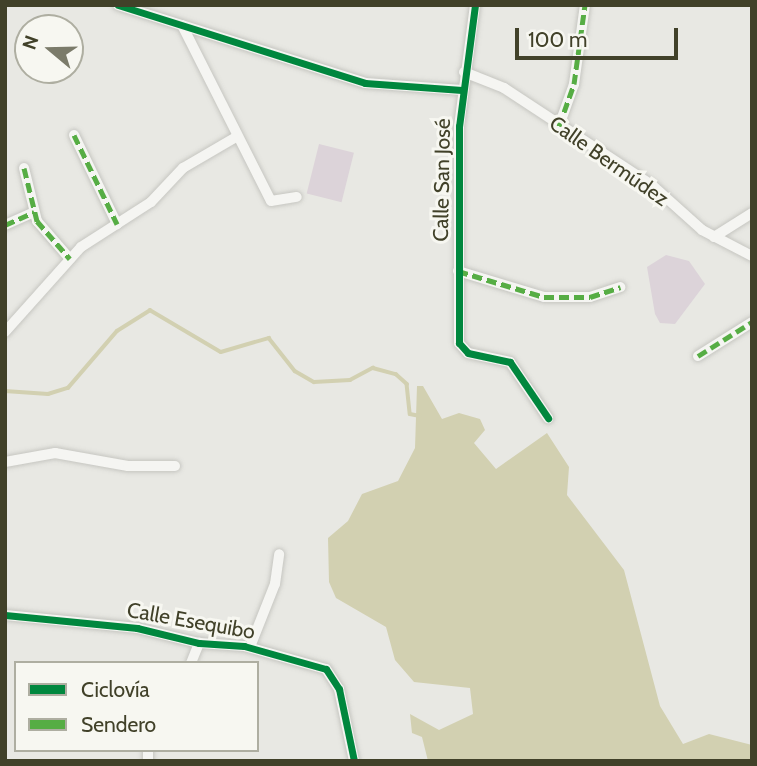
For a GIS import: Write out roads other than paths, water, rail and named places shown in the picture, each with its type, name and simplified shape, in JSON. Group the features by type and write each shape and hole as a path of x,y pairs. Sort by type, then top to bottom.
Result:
{"street":[{"path":"118,5 365,83 462,90"},
{"name":"Calle San José","path":"475,5 462,90 459,343 468,353 510,362 548,418"},
{"path":"559,126 575,84 584,5"},
{"path":"182,25 236,137 271,201 297,197"},
{"name":"Calle Bermúdez","path":"464,72 492,80 653,186 713,237 752,256"},
{"path":"74,135 117,224"},
{"path":"5,332 70,259 151,202 183,167 236,137"},
{"path":"24,168 34,212 70,259"},
{"path":"5,225 34,212"},
{"path":"713,237 752,213"},
{"path":"458,271 544,296 590,297 620,287"},
{"path":"698,356 752,321"},
{"path":"5,462 55,453 128,466 175,466"},
{"path":"250,647 275,583 279,554"},
{"name":"Calle Esequibo","path":"5,615 125,626 199,643 250,647 326,669 340,689 354,761"},
{"path":"192,661 199,643"}],"waterway":[{"path":"5,391 48,394 68,388 117,331 150,310 221,352 269,338 295,371 314,382 350,380 373,368 396,374 407,384 410,414 420,416"}]}
